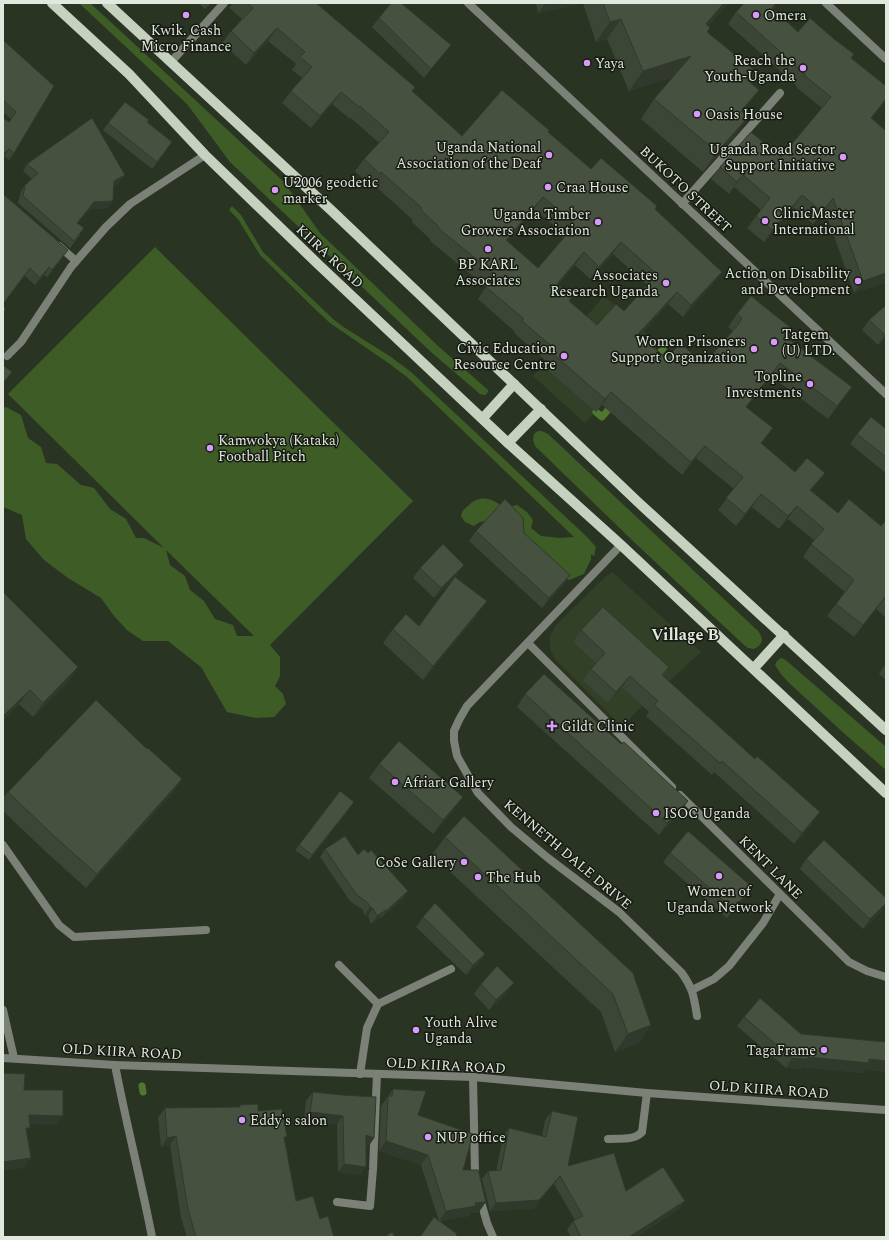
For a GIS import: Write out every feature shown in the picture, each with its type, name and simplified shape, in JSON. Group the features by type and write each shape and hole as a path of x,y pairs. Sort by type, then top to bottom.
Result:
{"main road":[{"name":"KIIRA ROAD","path":"52,3 129,74 249,199 508,443 754,668 886,793"},
{"path":"107,3 293,174 634,498 886,730"},
{"path":"483,418 514,384"},
{"path":"508,443 541,409"},
{"path":"754,668 784,635"}],"street":[{"path":"171,62 224,3"},
{"name":"BUKOTO STREET","path":"468,3 886,394"},
{"path":"826,3 886,59"},
{"path":"682,204 780,93"},
{"path":"7,356 21,342 76,261 106,227 130,204 205,154"},
{"path":"54,241 76,261"},
{"name":"KENNETH DALE DRIVE","path":"621,545 467,706 454,730 454,742 457,756 478,793 511,827 548,858 619,912 680,972 689,983 692,990 697,1016"},
{"name":"KENT LANE","path":"528,643 849,962 867,971 886,977"},
{"path":"3,845 59,925 74,937 206,930"},
{"path":"692,990 714,979 729,966 763,923 780,894"},
{"path":"339,965 378,1004"},
{"path":"360,1074 367,1028 378,1004 451,969"},
{"path":"3,1010 14,1058"},
{"name":"OLD KIIRA ROAD","path":"3,1058 115,1065 473,1077 647,1093 886,1110"},
{"path":"115,1065 152,1237"},
{"path":"336,1202 370,1206 377,1074"},
{"path":"473,1077 476,1174 478,1190 487,1223 493,1237"},
{"path":"608,1139 632,1138 642,1132 647,1093"}],"shaded area":[{"path":"603,295 659,345 585,423 533,376 599,302"},
{"path":"612,572 701,652 642,706 622,727 555,659 550,649 550,636 556,625"}],"green space":[{"path":"79,3 90,3 284,182 320,233 437,345 488,390 488,392 485,395 480,394 431,352 230,162 187,104"},
{"path":"232,206 241,215 263,252 333,319 411,372 586,536 596,547 594,556 591,554 591,559 584,574 569,580 565,579 564,569 554,568 494,519 480,522 474,526 465,522 461,516 464,509 477,500 486,499 496,502 505,508 517,505 527,512 533,520 531,528 541,536 560,538 574,537 407,377 330,323 318,312 260,255 238,219 229,210"},
{"name":"Kamwokya (Kataka) Football Pitch","path":"155,247 413,501 270,645 280,657 280,676 275,686 283,694 286,704 274,717 256,718 227,712 201,667 168,641 143,641 127,630 114,616 101,598 68,578 44,560 26,539 22,515 3,507 3,408 6,407 21,415 28,438 41,447 46,463 57,464 81,485 94,488 110,509 126,519 136,538 144,538 164,548 8,394","holes":["166,550 253,635 237,636 233,625 215,619 204,601 190,590 185,576 170,565"]},
{"path":"538,431 548,434 758,631 762,639 761,643 754,649 748,648 744,645 634,542 535,446 533,440 534,434"},
{"path":"781,658 788,662 886,747 886,770 787,681 775,665"}],"building":[{"path":"247,3 316,3 415,87 412,91 462,136 502,90 549,130 548,132 591,169 601,158 657,206 655,209 722,272 691,305 677,292 638,334 667,359 680,343 704,364 738,325 742,318 737,314 751,296 791,328 784,336 852,387 837,406 780,363 746,407 773,428 761,443 795,472 807,458 825,473 810,490 838,513 849,499 881,526 886,520 886,598 885,597 863,625 836,604 854,580 811,544 824,529 797,506 788,516 761,494 745,514 726,498 743,477 705,446 691,462 611,392 605,399 552,353 555,349 522,321 524,319 486,287 496,275 438,228 439,227 421,210 422,208 364,159 389,132 360,106 359,107 341,92 320,116 291,91 312,67 300,57 305,52 277,28 254,53 231,31 253,8","holes":["543,197 573,222 571,225 573,227 538,268 506,240","621,242 657,274 624,311 616,304 597,325 569,301 572,297 557,284 584,252 599,267"]},
{"path":"391,3 401,3 451,45 431,69 379,18"},
{"path":"603,3 724,3 706,24 710,28 707,32 754,70 747,80 759,90 741,111 748,117 717,152 654,99 691,56 643,71 621,19 610,22"},
{"path":"744,3 776,3 772,8 798,32 810,18 854,54 851,58 886,86 886,99 871,118 886,131 886,273 863,281 833,198 822,212 802,195 772,230 756,216 770,198 743,175 737,182 720,167 751,132 781,157 831,97 804,75 805,74 736,12"},
{"path":"3,40 54,86 14,153 9,149 3,154 3,118 9,122 16,112 3,100"},
{"path":"125,102 149,120 147,122 172,142 157,162 108,123"},
{"path":"92,118 125,175 114,181 113,201 94,202 77,223 84,228 74,241 23,196 25,185 38,173 27,164"},
{"path":"3,194 68,250 52,270 49,267 40,278 30,268 3,304"},
{"path":"886,305 886,334 885,335 869,320"},
{"path":"3,306 6,309 3,313"},
{"path":"3,365 12,372 3,383"},
{"path":"871,417 886,429 886,457 857,434"},
{"path":"505,499 523,518 524,533 570,575 549,598 476,531"},
{"path":"443,544 464,565 441,588 420,568"},
{"path":"455,577 487,601 433,666 393,629 406,614 419,626"},
{"path":"3,592 78,667 43,703 30,690 3,716"},
{"path":"603,607 669,667 662,675 755,759 757,756 820,812 802,833 722,761 720,763 654,705 658,701 630,676 616,692 591,669 605,653 581,630"},
{"path":"544,674 621,744 624,742 688,801 667,823 525,694"},
{"path":"96,700 147,749 148,748 182,779 97,874 8,792"},
{"path":"399,741 463,797 443,820 379,764"},
{"path":"340,791 354,802 312,855 299,845"},
{"path":"464,816 633,973 651,1025 628,1034 613,994 445,837"},
{"path":"688,831 752,887 733,909 670,853"},
{"path":"345,836 358,855 364,849 368,853 371,850 408,891 386,911 377,916 373,908 356,894 325,849"},
{"path":"824,840 886,898 886,903 870,919 806,859"},
{"path":"435,903 485,954 473,965 423,917"},
{"path":"497,966 514,983 496,1000 481,984"},
{"path":"760,998 801,1034 886,1042 886,1061 869,1059 869,1063 808,1057 807,1059 792,1058 744,1017"},
{"path":"3,1073 25,1074 24,1090 63,1090 63,1116 29,1115 30,1128 26,1128 31,1158 3,1162"},
{"path":"393,1089 426,1091 418,1115 473,1134 463,1170 478,1170 486,1202 475,1203 476,1206 446,1211 428,1155 386,1141 388,1096 392,1096"},
{"path":"313,1092 376,1097 374,1138 366,1135 366,1167 344,1164 343,1116 310,1112"},
{"path":"258,1104 258,1111 282,1109 287,1137 284,1137 296,1201 313,1196 320,1219 328,1216 334,1237 196,1237 188,1209 176,1136 167,1138 165,1108 240,1107 240,1105"},
{"path":"552,1111 578,1117 568,1166 614,1153 626,1191 663,1167 685,1201 629,1237 581,1237 573,1221 583,1216 560,1176 539,1200 496,1203 488,1171 501,1170 509,1128 546,1137"},
{"path":"434,1217 457,1234 456,1237 420,1237"},
{"path":"392,1232 395,1237 385,1237"}],"waterway":[{"path":"653,360 663,349"},
{"path":"596,412 602,417 614,403"},
{"path":"142,1086 143,1092"}],"place":[{"name":"Kwik. Cash Micro Finance","path":"186,15"},
{"name":"Omera","path":"756,15"},
{"name":"Yaya","path":"587,63"},
{"name":"Reach the Youth-Uganda","path":"803,68"},
{"name":"Oasis House","path":"697,114"},
{"name":"Uganda National Association of the Deaf","path":"549,155"},
{"name":"Uganda Road Sector Support Initiative","path":"843,157"},
{"name":"Craa House","path":"548,187"},
{"name":"U2006 geodetic marker","path":"275,190"},
{"name":"ClinicMaster International","path":"765,221"},
{"name":"Uganda Timber Growers Association","path":"598,222"},
{"name":"BP KARL Associates","path":"488,249"},
{"name":"Action on Disability and Development","path":"858,281"},
{"name":"Associates Research Uganda","path":"666,283"},
{"name":"Tatgem (U) LTD.","path":"774,342"},
{"name":"Women Prisoners Support Organization","path":"754,349"},
{"name":"Civic Education Resource Centre","path":"564,356"},
{"name":"Topline Investments","path":"810,384"},
{"name":"Kamwokya (Kataka) Football Pitch","path":"210,448"},
{"name":"Gildt Clinic","path":"552,726"},
{"name":"Afriart Gallery","path":"395,782"},
{"name":"ISOC Uganda","path":"656,813"},
{"name":"CoSe Gallery","path":"464,862"},
{"name":"Women of Uganda Network","path":"719,876"},
{"name":"The Hub","path":"478,877"},
{"name":"Youth Alive Uganda","path":"416,1030"},
{"name":"TagaFrame","path":"824,1050"},
{"name":"Eddy's salon","path":"242,1120"},
{"name":"NUP office","path":"428,1137"}],"district":[{"name":"Village B","path":"685,634"}]}
